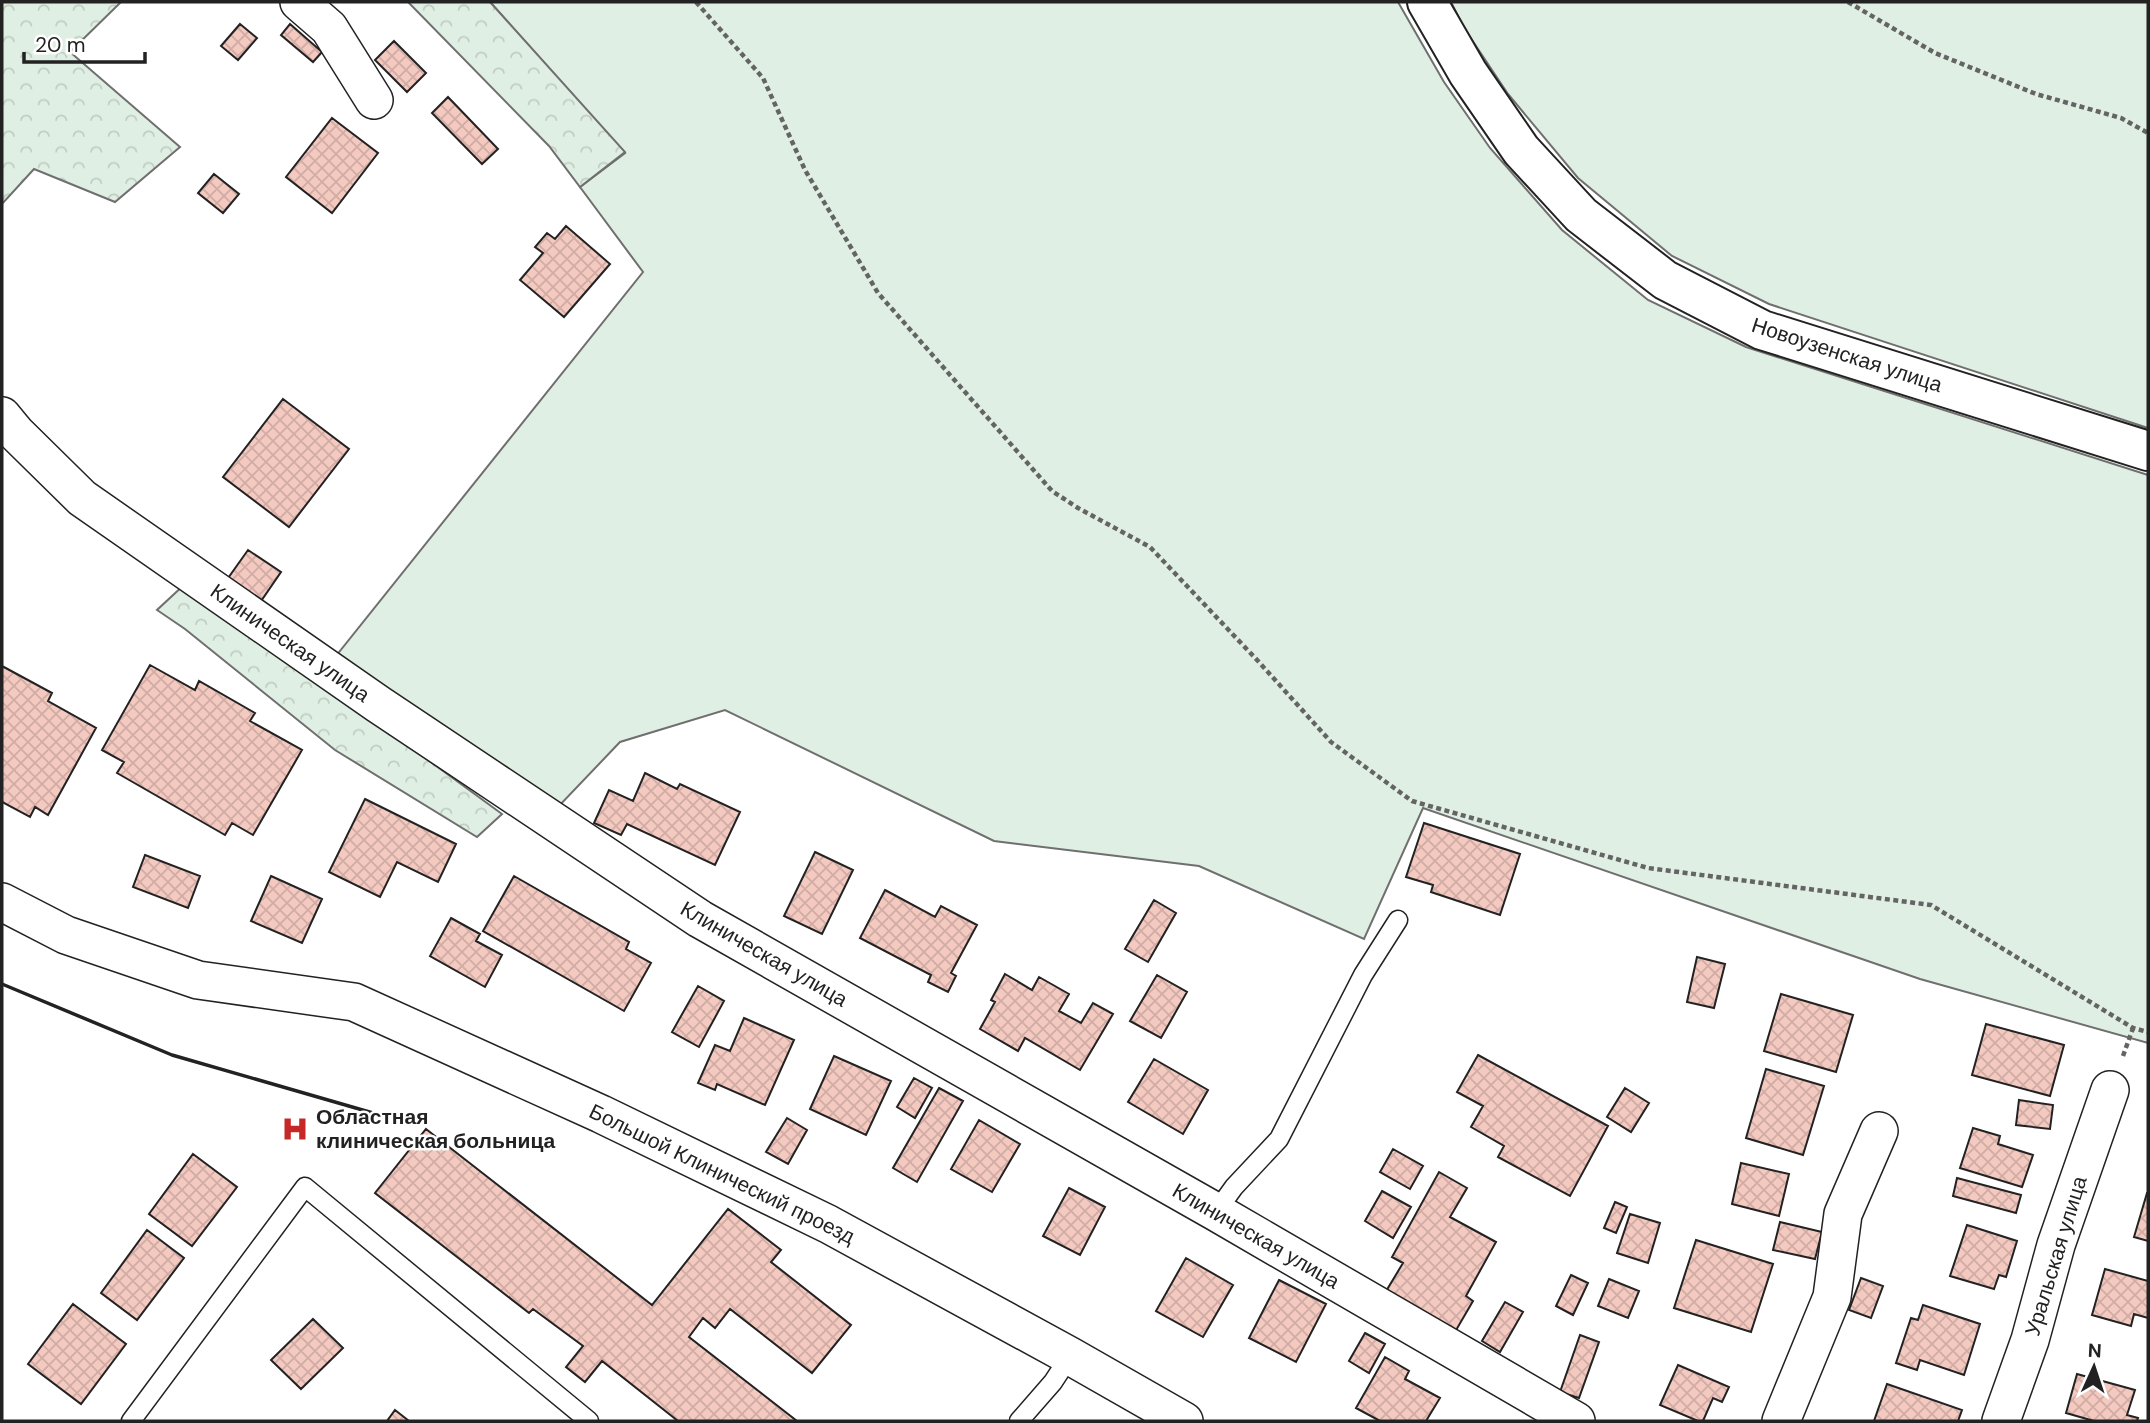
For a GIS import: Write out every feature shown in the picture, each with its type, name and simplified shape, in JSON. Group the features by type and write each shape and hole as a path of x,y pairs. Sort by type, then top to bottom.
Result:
{"main road":[{"name":"Новоузенская улица","path":"1427,2 1468,73 1521,150 1581,215 1665,280 1762,330 2148,451"}],"street":[{"path":"299,2 329,28 374,100"},
{"name":"Клиническая улица","path":"2,416 82,498 378,704 699,919 1216,1212 1576,1421"},
{"name":"Большой Клинический проезд","path":"2,902 66,935 198,980 354,1002 601,1114 828,1224 1184,1421"},
{"name":"Уральская улица","path":"2001,1421 2030,1340 2056,1245 2110,1090"},
{"path":"1781,1421 1832,1297 1843,1213 1879,1131"}],"lane":[{"path":"1216,1212 1234,1187 1279,1139 1363,975 1398,920"},
{"path":"131,1421 305,1187 589,1421"},
{"path":"1019,1421 1053,1382 1070,1356"}],"path":[{"path":"696,2 763,78 805,170 878,293 1043,481 1052,491 1078,508 1150,547 1331,742 1412,801 1648,868 1931,905 2133,1028 2148,1032"},
{"path":"1848,2 1935,53 2036,94 2121,118 2148,133"}],"green space":[{"path":"2,2 121,2 70,52 180,147 115,202 34,169 2,204"},
{"path":"408,2 490,2 625,152 580,187 549,146"},
{"path":"490,2 1398,2 1444,82 1490,148 1562,230 1648,300 1746,347 2148,475 2148,1043 1920,979 1423,808 1364,939 1199,866 994,841 725,710 620,742 558,807 332,661 643,272 580,187 625,153"},
{"path":"1451,2 2148,2 2148,428 1769,304 1672,256 1578,178 1508,94 1464,28"},
{"path":"186,583 502,814 477,837 335,750 185,629 157,610"}],"building":[{"path":"240,24 257,38 238,60 221,46"},
{"path":"290,24 322,52 313,62 281,35"},
{"path":"394,41 426,73 407,92 375,60"},
{"path":"448,97 498,149 482,164 432,113"},
{"path":"332,118 378,153 332,213 286,177"},
{"path":"214,174 239,194 223,213 198,193"},
{"path":"566,226 610,264 564,317 520,280 543,253 535,247 547,233 555,239"},
{"path":"283,399 349,449 289,527 223,477"},
{"path":"248,550 281,572 259,604 226,581"},
{"path":"150,665 195,690 199,681 255,713 250,721 302,750 253,835 232,823 225,835 117,773 124,762 102,750"},
{"path":"2,666 52,693 48,701 96,728 48,815 35,807 30,817 2,802"},
{"path":"645,773 677,789 680,784 740,812 715,865 627,824 621,835 594,823 609,790 633,801"},
{"path":"365,799 456,844 438,882 397,862 380,897 329,872"},
{"path":"1424,823 1520,854 1500,915 1431,892 1433,885 1406,877"},
{"path":"815,852 853,870 822,934 784,916"},
{"path":"145,855 200,876 188,908 133,887"},
{"path":"271,876 322,899 302,943 251,921"},
{"path":"514,876 629,942 626,949 651,963 624,1011 483,931"},
{"path":"885,890 935,917 941,906 977,925 951,973 956,976 948,992 928,982 931,975 860,938"},
{"path":"1154,900 1176,913 1148,962 1125,949"},
{"path":"451,918 480,934 476,941 502,955 485,987 430,956"},
{"path":"1697,957 1725,964 1714,1008 1687,1002"},
{"path":"1005,974 1032,990 1039,977 1069,994 1059,1011 1081,1023 1093,1003 1113,1014 1080,1070 1025,1038 1018,1051 980,1029 995,1002 991,1000"},
{"path":"1157,975 1187,992 1161,1038 1130,1021"},
{"path":"698,986 724,1001 699,1047 672,1032"},
{"path":"1781,994 1853,1015 1836,1072 1764,1051"},
{"path":"744,1018 794,1040 765,1105 717,1084 715,1090 698,1083 715,1045 730,1051"},
{"path":"1986,1024 2064,1045 2050,1096 1972,1075"},
{"path":"1478,1055 1608,1126 1570,1196 1498,1157 1504,1146 1471,1127 1483,1106 1457,1092"},
{"path":"834,1056 891,1081 866,1135 810,1109"},
{"path":"1154,1059 1208,1090 1183,1134 1128,1102"},
{"path":"1766,1069 1824,1086 1803,1155 1746,1138"},
{"path":"914,1078 932,1088 915,1118 897,1107"},
{"path":"939,1088 963,1101 917,1182 893,1168"},
{"path":"1625,1088 1649,1103 1631,1132 1607,1117"},
{"path":"2019,1100 2053,1105 2050,1129 2016,1125"},
{"path":"787,1118 807,1130 788,1164 766,1152"},
{"path":"979,1120 1020,1144 992,1192 951,1169"},
{"path":"1973,1128 2000,1136 1998,1144 2033,1155 2022,1187 1960,1168"},
{"path":"426,1129 652,1305 728,1209 781,1250 771,1262 851,1325 812,1373 730,1309 715,1328 703,1318 689,1337 797,1421 678,1421 602,1361 585,1382 566,1367 583,1346 533,1309 529,1313 375,1193"},
{"path":"1393,1149 1423,1166 1410,1189 1380,1172"},
{"path":"193,1154 237,1187 192,1246 149,1214"},
{"path":"1741,1163 1789,1174 1779,1216 1732,1204"},
{"path":"1439,1172 1467,1188 1450,1217 1496,1242 1466,1296 1473,1301 1455,1332 1385,1293 1403,1263 1392,1257"},
{"path":"1957,1178 2021,1195 2016,1213 1953,1196"},
{"path":"1069,1188 1105,1207 1080,1255 1043,1236"},
{"path":"1382,1191 1411,1207 1393,1238 1365,1221"},
{"path":"2148,1193 2148,1241 2134,1237"},
{"path":"1615,1202 1627,1207 1616,1233 1604,1228"},
{"path":"1630,1214 1660,1223 1648,1263 1617,1253"},
{"path":"1780,1222 1822,1232 1815,1259 1773,1250"},
{"path":"1967,1225 2017,1241 2006,1277 1999,1275 1994,1289 1950,1276"},
{"path":"147,1230 184,1258 137,1320 101,1293"},
{"path":"1696,1240 1773,1264 1751,1332 1674,1308"},
{"path":"1186,1258 1233,1285 1203,1337 1156,1311"},
{"path":"2105,1269 2148,1281 2148,1318 2134,1314 2131,1326 2092,1315"},
{"path":"1571,1275 1588,1283 1573,1315 1556,1306"},
{"path":"1861,1278 1883,1286 1871,1318 1849,1310"},
{"path":"1609,1279 1639,1291 1628,1318 1598,1306"},
{"path":"1279,1280 1326,1304 1296,1362 1249,1338"},
{"path":"1505,1302 1523,1312 1500,1352 1482,1341"},
{"path":"73,1304 126,1344 81,1404 28,1364"},
{"path":"1923,1305 1980,1324 1964,1375 1920,1360 1917,1370 1896,1363 1911,1318 1918,1320"},
{"path":"313,1319 343,1348 301,1389 271,1360"},
{"path":"1365,1333 1385,1344 1369,1373 1349,1361"},
{"path":"1580,1335 1599,1342 1579,1398 1560,1392"},
{"path":"1385,1357 1409,1371 1405,1379 1440,1398 1426,1421 1380,1421 1356,1408"},
{"path":"1678,1365 1729,1387 1722,1402 1713,1398 1703,1421 1660,1405"},
{"path":"2077,1374 2135,1390 2127,1415 2138,1418 2137,1421 2094,1421 2066,1413"},
{"path":"1887,1384 1962,1410 1958,1421 1874,1421"},
{"path":"395,1410 409,1421 387,1421"}],"wall":[{"path":"2,984 172,1055 373,1113"}],"place":[{"name":"Областная клиническая больница","path":"295,1129"}]}
